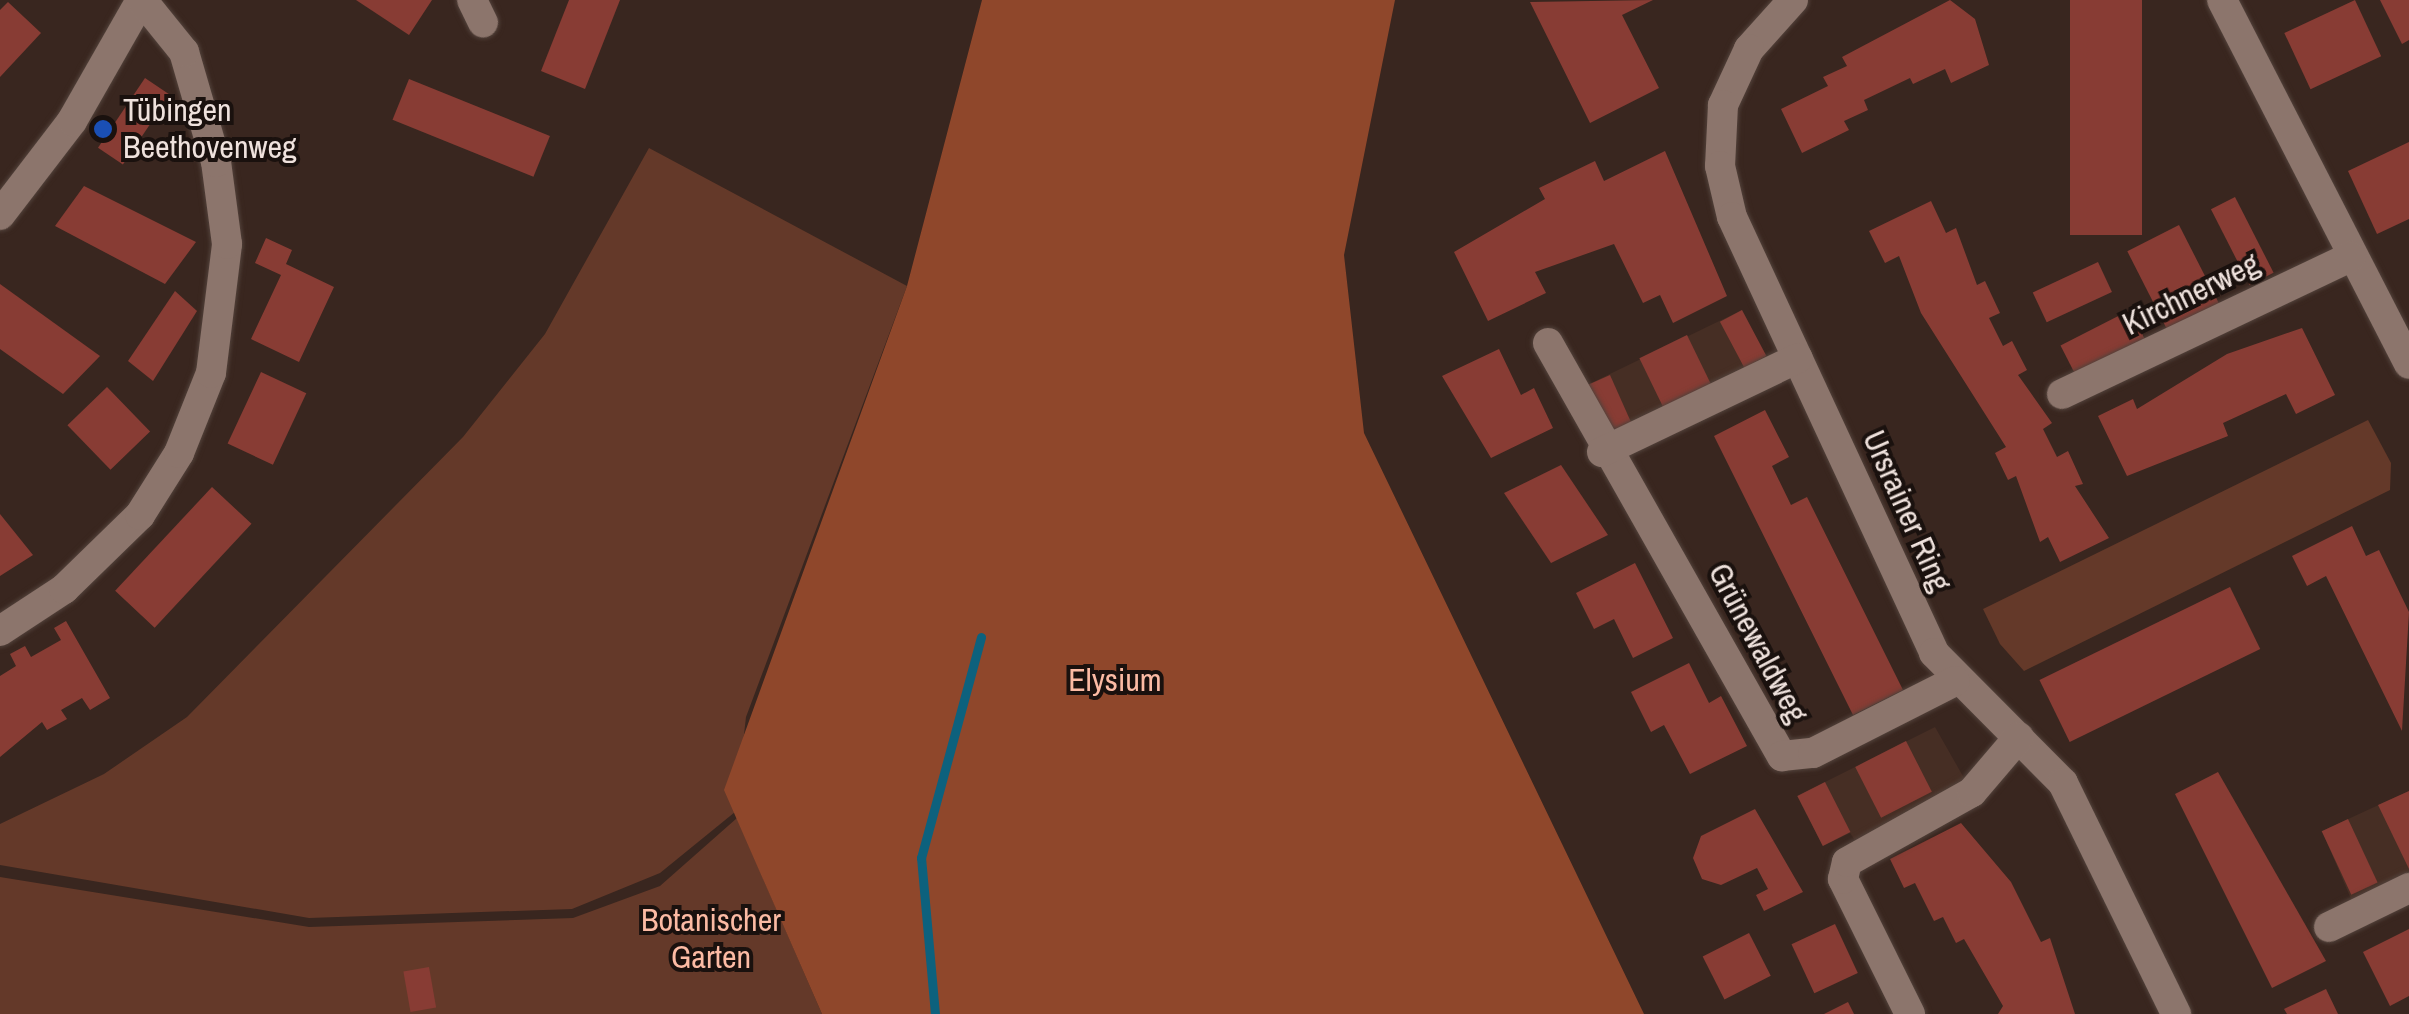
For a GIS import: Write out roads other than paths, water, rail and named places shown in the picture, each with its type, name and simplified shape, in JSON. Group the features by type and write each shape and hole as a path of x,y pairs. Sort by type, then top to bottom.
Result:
{"street":[{"path":"0,215 72,121 142,0 184,52 216,162 227,244 211,373 180,452 140,515 64,589 0,631"},
{"name":"Ursrainer Ring","path":"1794,0 1741,64 1719,138 1727,205 1916,618 1955,681 2020,737 2063,783 2176,1014"},
{"path":"2222,0 2409,364"},
{"name":"Kirchnerweg","path":"2062,394 2351,257"},
{"name":"Grünewaldweg","path":"1548,343 1602,452 1660,528 1782,756 1813,753 1955,681"},
{"path":"1602,452 1798,358"},
{"path":"1910,1014 1850,899 1848,862 1972,792 2020,737"},
{"path":"2329,927 2409,888"}],"waterway":[{"path":"935,1014 921,858 981,637"}],"place":[{"name":"Tübingen Beethovenweg","path":"103,129"}],"park label":[{"name":"Elysium","path":"1115,680"},
{"name":"Botanischer Garten","path":"711,940"}]}
